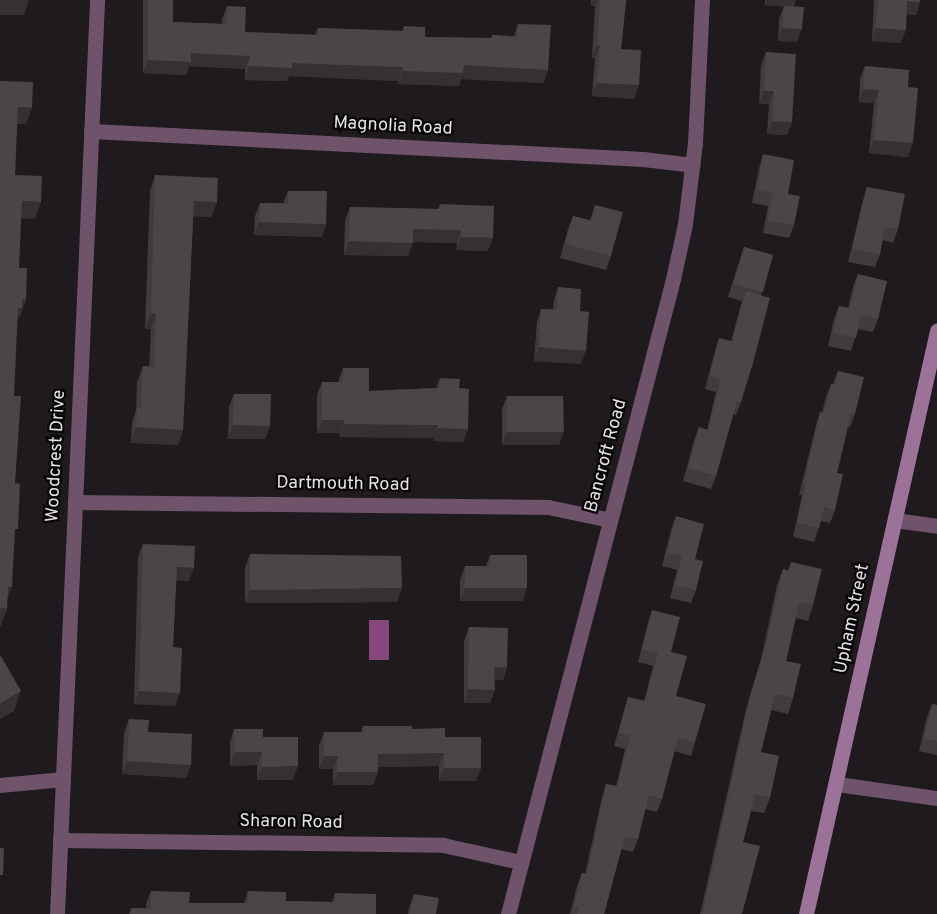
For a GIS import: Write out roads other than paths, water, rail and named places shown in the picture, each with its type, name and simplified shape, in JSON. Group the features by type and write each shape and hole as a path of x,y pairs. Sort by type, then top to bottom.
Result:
{"main road":[{"name":"Upham Street","path":"806,914 937,332"}],"street":[{"name":"Woodcrest Drive","path":"57,914 97,0"},
{"name":"Bancroft Road","path":"508,914 673,279 685,224 693,165 702,0"},
{"name":"Magnolia Road","path":"91,131 646,160 693,165"},
{"name":"Dartmouth Road","path":"75,502 548,507 610,520"},
{"path":"895,520 937,526"},
{"path":"0,785 63,778"},
{"path":"837,784 937,798"},
{"name":"Sharon Road","path":"60,840 443,845 520,862"}]}
